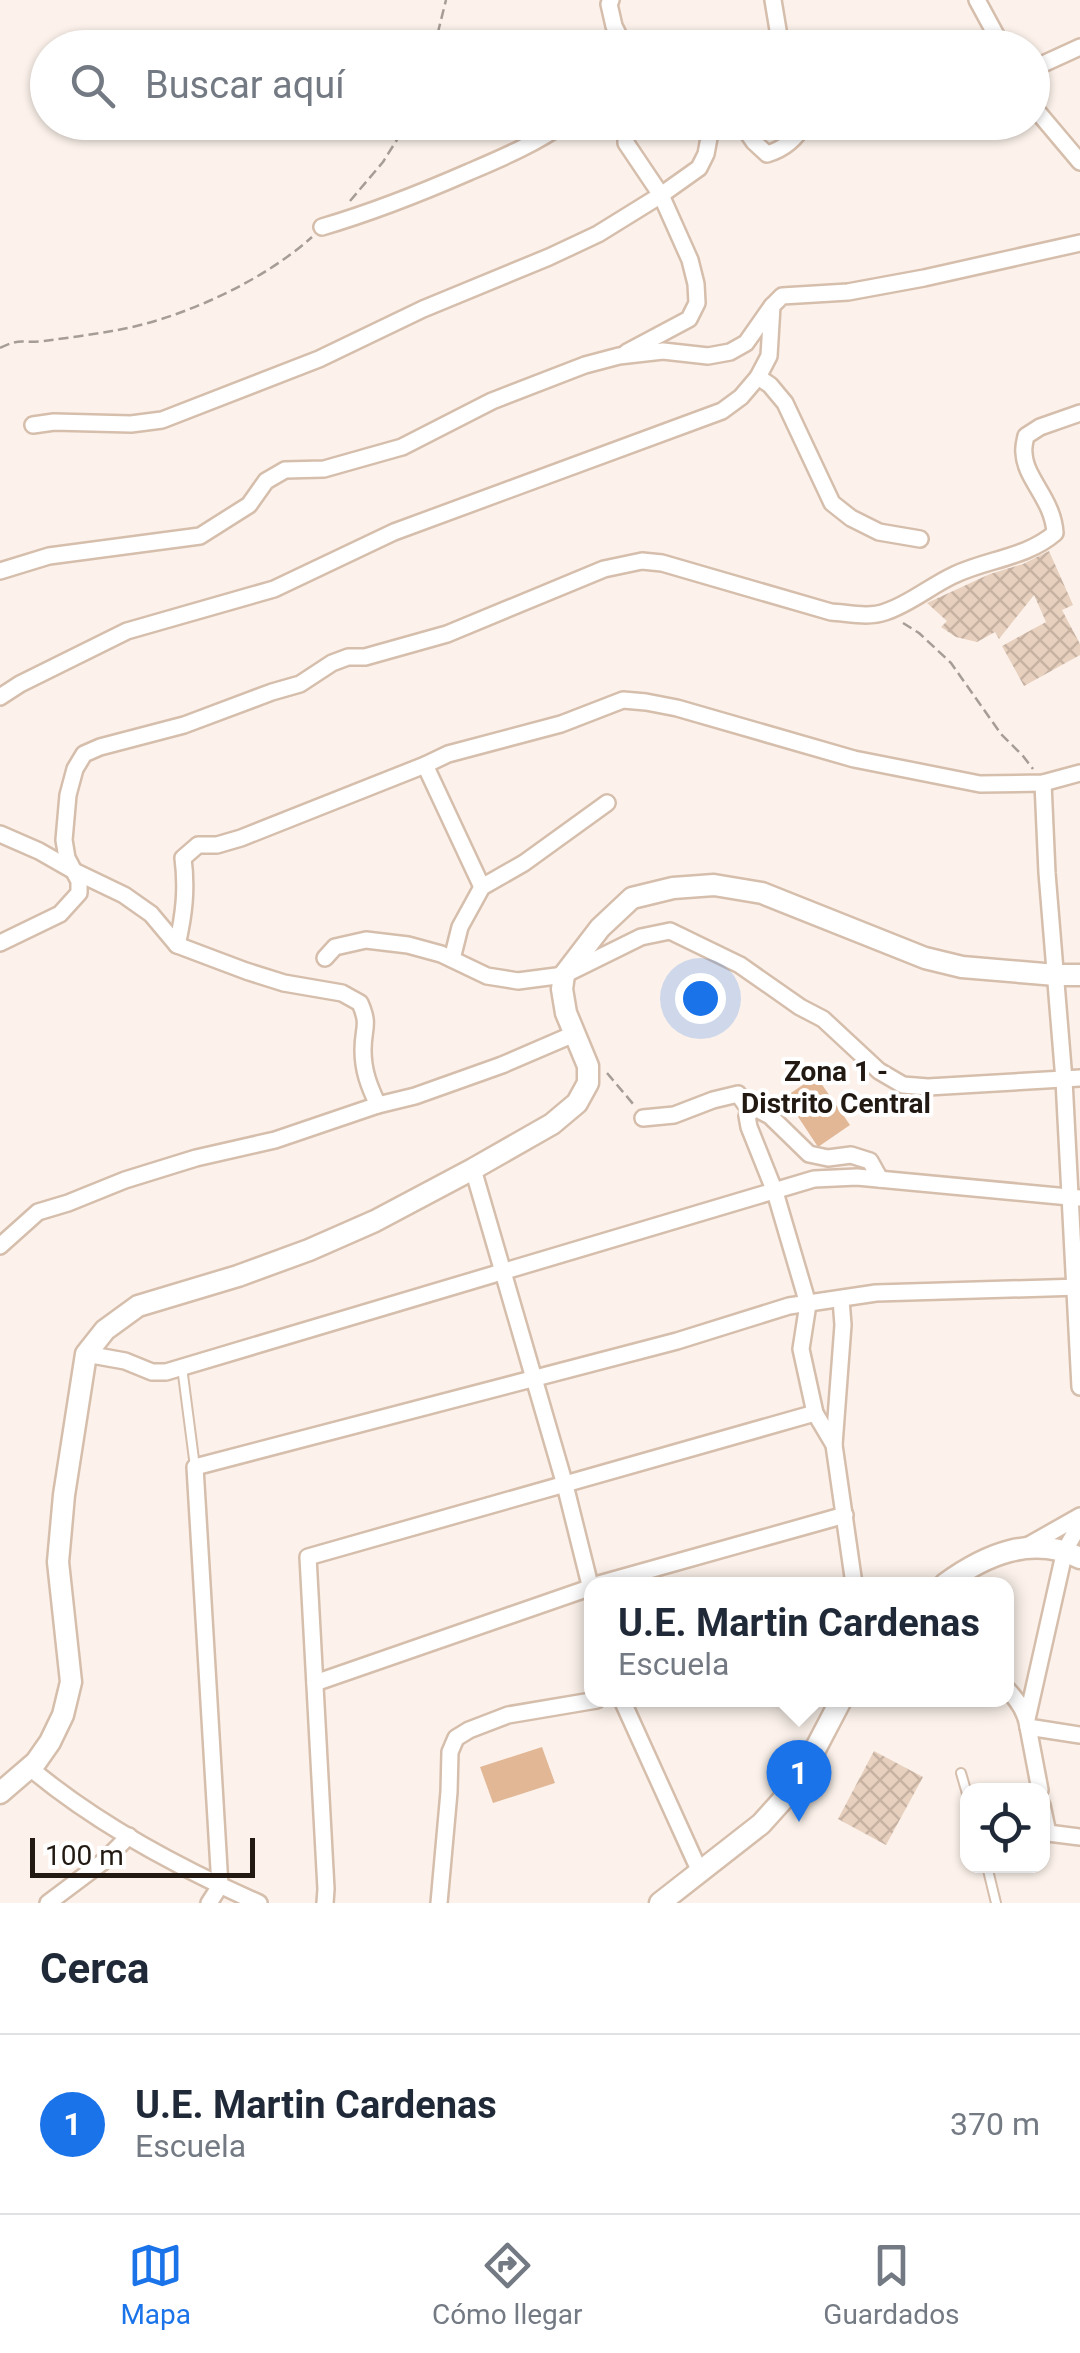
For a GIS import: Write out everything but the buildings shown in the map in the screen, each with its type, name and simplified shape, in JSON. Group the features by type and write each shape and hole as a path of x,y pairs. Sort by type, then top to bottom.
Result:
{"street":[{"path":"611,0 616,30"},
{"path":"772,0 778,30"},
{"path":"978,0 994,30"},
{"path":"1050,61 1080,47"},
{"path":"1050,126 1080,162"},
{"path":"322,227 378,210 542,140"},
{"path":"620,356 689,319 696,303 690,260 661,195 626,140"},
{"path":"33,425 162,420 319,359 423,309 598,234 699,168 709,140"},
{"path":"753,140 767,154 778,151 791,140"},
{"path":"0,571 49,556 200,536 249,505 266,481 285,470 324,469 402,447 492,401 560,373 620,356 663,351 708,356 730,352 746,343 782,296 848,292 1080,243"},
{"path":"0,697 127,631 274,589 394,532 722,411 741,398 769,356 772,306"},
{"path":"758,377 785,403 832,503 879,532 920,538"},
{"path":"0,943 60,914 79,893 64,840 68,794 84,754 184,725 300,684 348,657 364,657 447,634 604,570 642,561 662,563 831,612 884,613 957,573 1021,553 1055,533 1049,504 1027,467 1026,436 1040,427 1080,414"},
{"path":"177,945 185,908 183,858 198,845 217,845 241,838 448,754 561,724 623,700 677,708 854,759 948,779 980,784 1043,783 1080,773"},
{"path":"425,765 482,887"},
{"path":"1043,783 1056,976 1072,1079 1080,1387"},
{"path":"452,959 460,928 482,887 524,863 607,803"},
{"path":"0,834 124,895 151,914 177,945 258,975 342,993 360,1002 368,1020 362,1047 365,1078 378,1105"},
{"path":"0,1793 30,1768 50,1742 63,1715 71,1682 58,1562 86,1354 104,1330 138,1306 238,1276 375,1221 552,1124 577,1104 588,1083 588,1066 566,1013 564,975 600,928 632,898 673,888 714,886 762,892 925,958 962,966 1080,976"},
{"path":"325,958 336,947 366,940 408,944 487,976 518,981 564,975 642,937 670,931 740,966 800,1008 824,1019 879,1071 903,1086 1072,1079"},
{"path":"0,1246 38,1212 196,1158 275,1140 415,1096 574,1034"},
{"path":"643,1118 674,1115 738,1094 751,1112"},
{"path":"834,1445 815,1413 801,1350 808,1304 775,1192 747,1116 754,1108 770,1116 808,1154 828,1158 851,1155 870,1162 880,1180"},
{"path":"474,1169 590,1577"},
{"path":"86,1354 125,1361 152,1372 166,1372 814,1179 856,1177 1075,1198"},
{"path":"208,1903 220,1886 195,1467 677,1341 789,1306 876,1294 1077,1286"},
{"path":"841,1298 834,1445 853,1577"},
{"path":"325,1903 308,1558 815,1413"},
{"path":"631,1577 844,1515"},
{"path":"954,1577 1002,1552 1027,1546 1080,1516"},
{"path":"1028,1723 1080,1524"},
{"path":"1027,1546 1072,1554"},
{"path":"315,1683 584,1591"},
{"path":"1014,1696 1028,1723 1039,1783"},
{"path":"438,1903 450,1752 456,1738 508,1715 584,1702"},
{"path":"625,1707 700,1872"},
{"path":"660,1903 761,1824 796,1784 836,1707"},
{"path":"1028,1723 1080,1735"},
{"path":"30,1768 58,1791 129,1836 259,1903"},
{"path":"1050,1833 1080,1837"},
{"path":"48,1903 104,1861 129,1836"}],"lane":[{"path":"182,1368 195,1467"},
{"path":"961,1773 964,1783"},
{"path":"989,1873 996,1903"}],"path":[{"path":"438,30 446,0"},
{"path":"346,204 397,140"},
{"path":"0,348 16,340 42,341 116,331 163,318 220,296 290,257 322,227"},
{"path":"884,613 919,633 951,663 1000,734 1043,783"},
{"path":"588,1066 600,1066 643,1118"}],"shaded area":[{"path":"816,1076 850,1125 818,1147 785,1097"},
{"path":"542,1747 555,1783 493,1803 480,1767"}],"place":[{"name":"U.E. Martin Cardenas","path":"799,1822"}],"district":[{"name":"Zona 1 - Distrito Central","path":"836,1087"}]}
